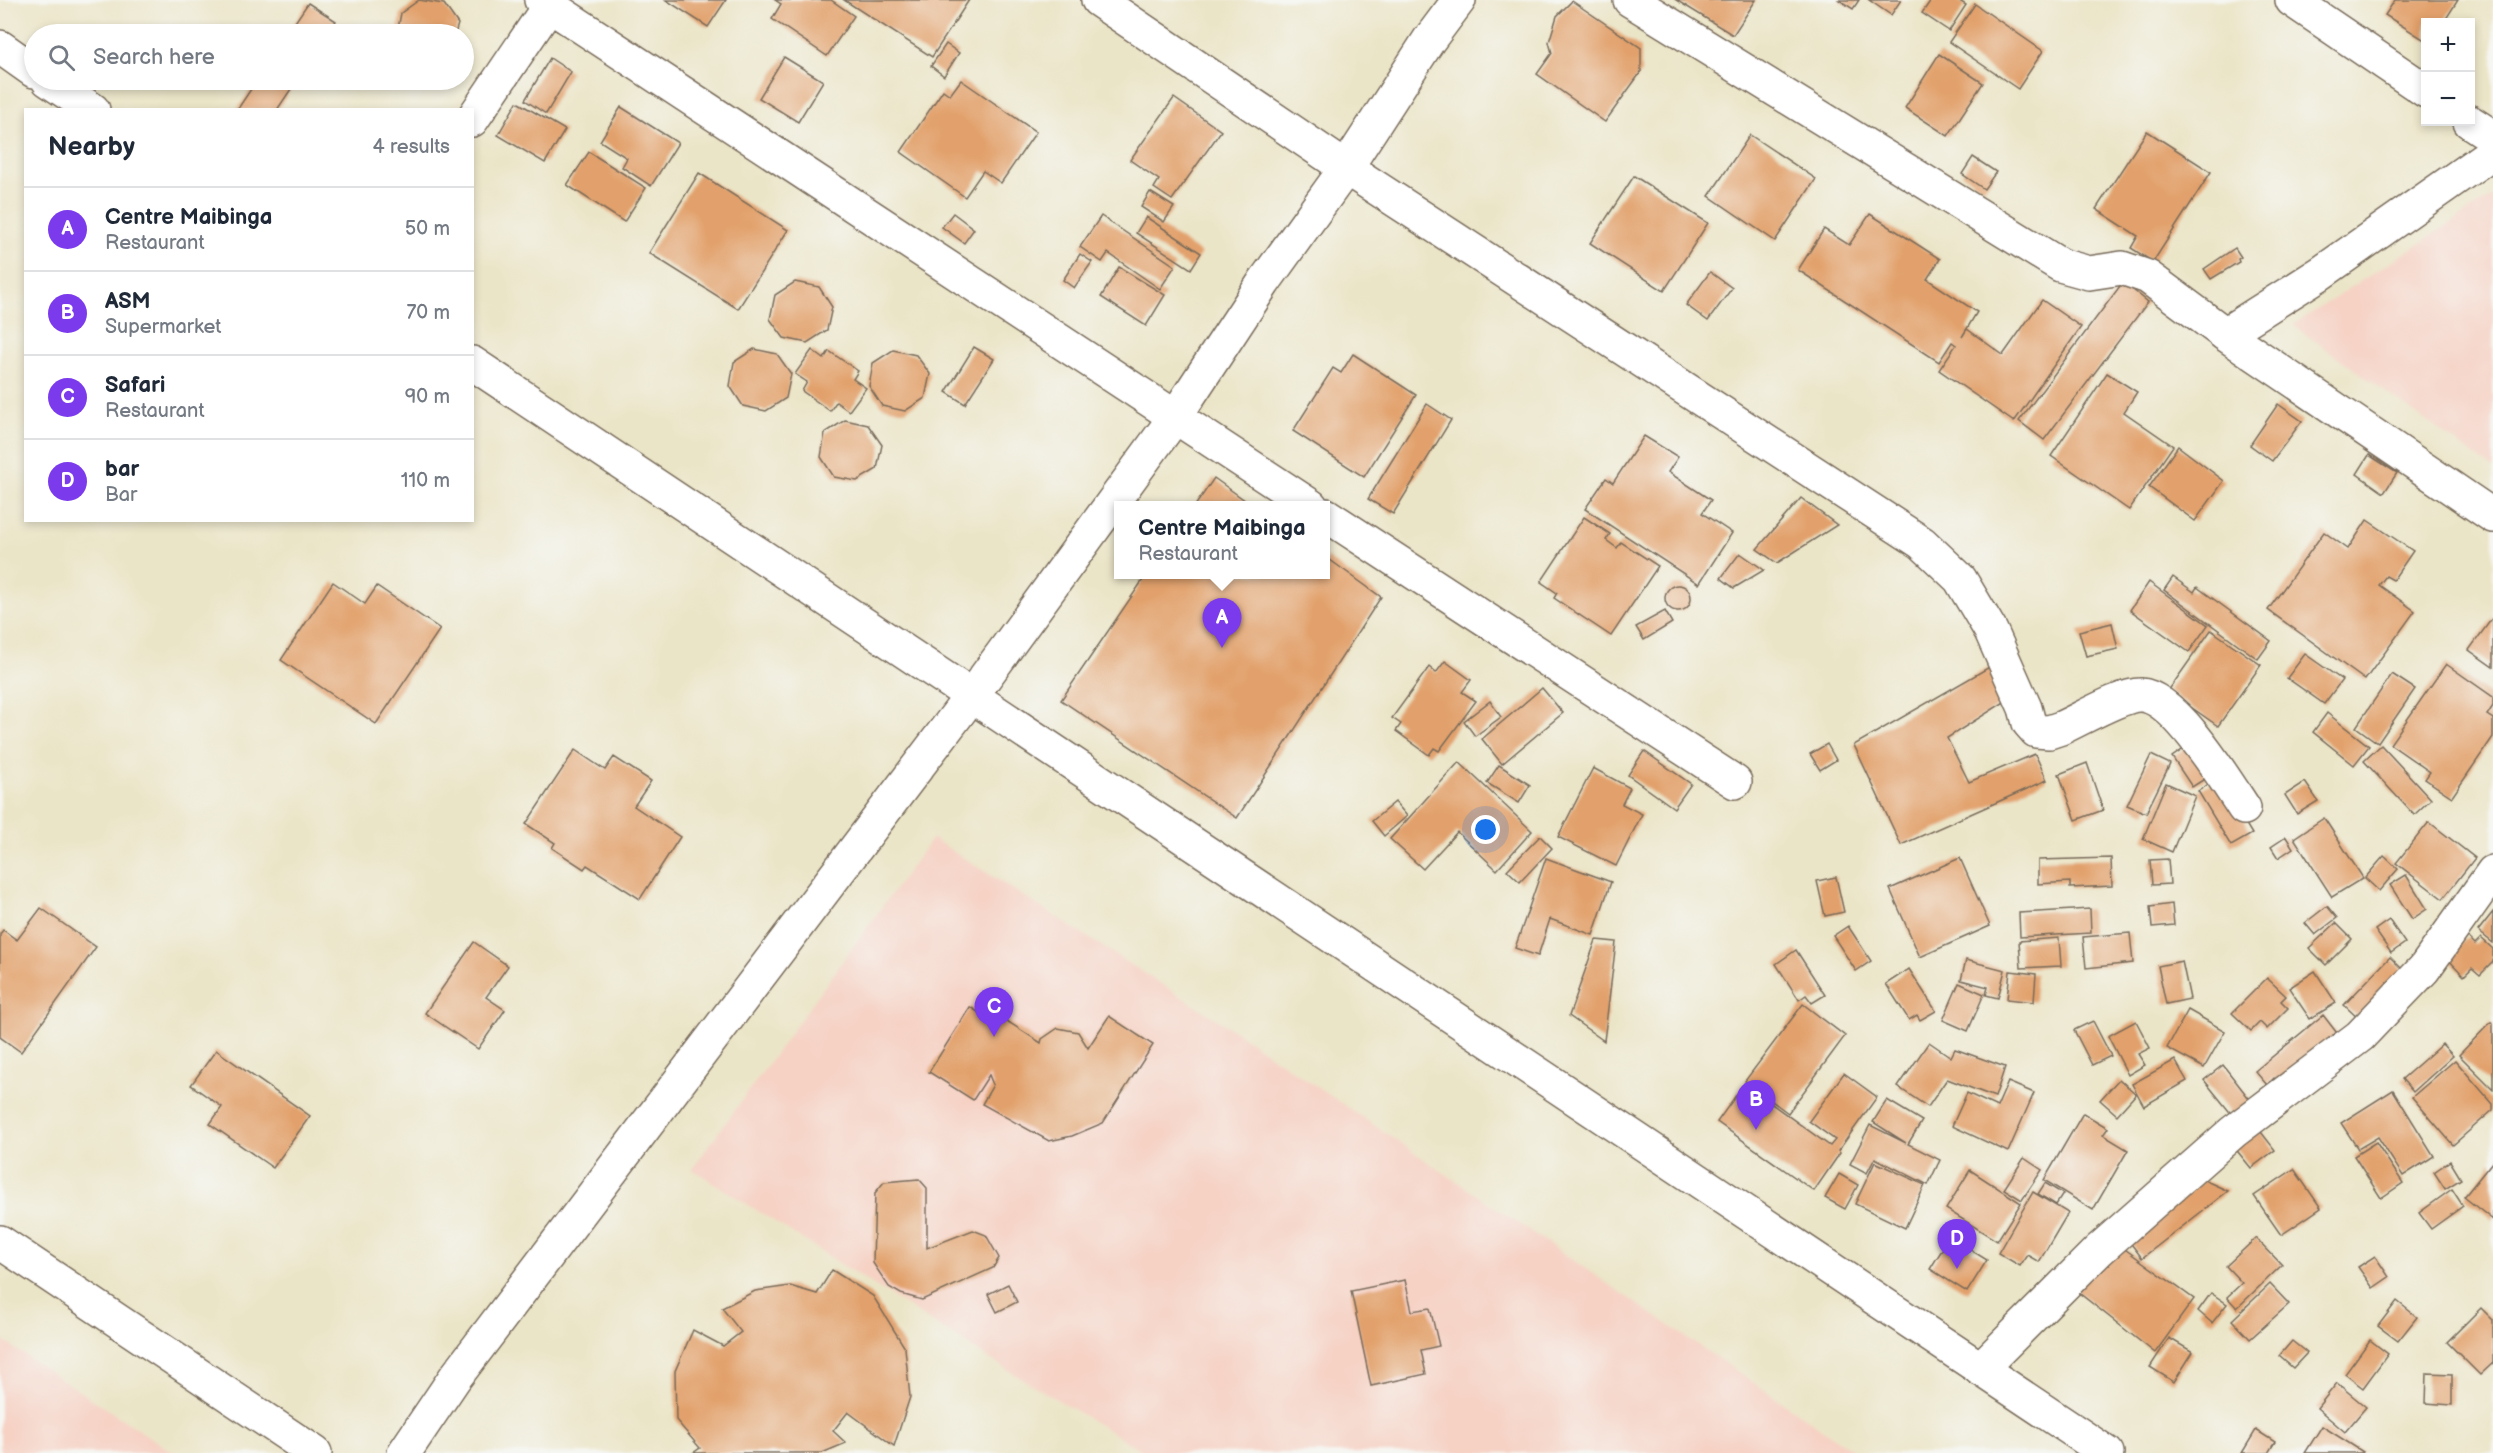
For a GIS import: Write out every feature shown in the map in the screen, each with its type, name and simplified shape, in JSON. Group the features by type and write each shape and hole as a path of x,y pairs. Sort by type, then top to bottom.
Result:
{"street":[{"path":"1098,0 1346,168 1922,543 1960,579 1991,631 2025,708 2029,723 2037,731 2049,732 2061,728 2128,697 2142,695 2158,703 2179,720 2199,741 2244,808"},
{"path":"404,1453 454,1379 972,695 1175,417 1264,282 1346,168 1429,40 1459,0"},
{"path":"1630,0 2060,265 2089,273 2122,268 2148,277 2225,334 2493,516"},
{"path":"2292,0 2421,88"},
{"path":"474,117 548,2 1303,501"},
{"path":"0,47 24,63"},
{"path":"63,90 90,108"},
{"path":"2475,125 2493,137"},
{"path":"2225,334 2321,273 2493,152"},
{"path":"474,364 2107,1453"},
{"path":"1330,518 1735,782"},
{"path":"1980,1369 2099,1250 2233,1132 2360,1036 2424,969 2493,872"},
{"path":"0,1242 315,1453"}],"shaded area":[{"path":"2493,196 2493,469 2293,325"},
{"path":"932,838 1235,1031 1857,1453 1146,1453 1001,1366 692,1169"},
{"path":"0,1339 174,1453 0,1453"}],"building":[{"path":"419,0 444,4 458,24 399,24 401,13"},
{"path":"666,0 726,0 708,27"},
{"path":"775,0 831,0 854,16 827,56 772,19 781,4"},
{"path":"844,0 969,0 932,57"},
{"path":"1676,0 1756,0 1733,35"},
{"path":"1839,0 1859,0 1853,9"},
{"path":"1869,0 1901,0 1891,15"},
{"path":"1931,0 1958,0 1966,5 1949,31 1922,13"},
{"path":"2395,0 2458,0 2447,18 2421,18 2421,38 2385,15"},
{"path":"1572,1 1641,48 1641,72 1605,122 1537,74 1552,53 1549,42 1557,16"},
{"path":"308,3 336,21 334,24 294,24"},
{"path":"1975,4 2043,51 2018,89 1949,42"},
{"path":"946,44 959,53 944,76 931,66"},
{"path":"1939,54 1983,83 1948,136 1905,108"},
{"path":"784,57 823,81 798,122 759,98"},
{"path":"550,58 571,72 546,114 525,100"},
{"path":"961,80 1036,132 1001,183 983,171 965,197 901,152 943,90 950,95"},
{"path":"250,90 290,90 278,108 238,108"},
{"path":"1174,98 1221,131 1172,200 1154,188 1159,180 1130,160"},
{"path":"517,102 565,130 545,163 498,135"},
{"path":"621,107 678,143 651,186 622,167 627,158 600,141"},
{"path":"2147,131 2211,172 2153,262 2131,248 2138,236 2096,209"},
{"path":"1750,135 1816,179 1775,241 1709,196"},
{"path":"589,152 646,188 624,222 567,185"},
{"path":"1973,157 1996,172 1984,189 1962,174"},
{"path":"699,173 788,230 738,309 649,253"},
{"path":"1634,176 1708,223 1664,291 1590,243"},
{"path":"1150,192 1174,207 1164,222 1141,207"},
{"path":"953,213 974,229 964,243 942,227"},
{"path":"1870,214 1940,259 1927,279 1977,312 1962,337 1967,329 2003,355 2042,300 2081,327 2014,422 1939,370 1956,345 1952,342 1939,362 1798,270 1824,229 1849,245"},
{"path":"1101,216 1175,266 1160,289 1108,253 1102,262 1080,247"},
{"path":"1146,217 1201,253 1191,269 1136,233"},
{"path":"2235,248 2241,257 2238,259 2239,262 2211,279 2204,269"},
{"path":"1080,254 1092,262 1074,288 1063,280"},
{"path":"1119,267 1165,295 1146,326 1101,297"},
{"path":"1710,272 1732,288 1708,321 1686,305"},
{"path":"795,282 819,287 832,307 827,330 807,343 784,338 770,319 775,295"},
{"path":"2123,282 2148,302 2044,440 2019,421"},
{"path":"974,347 994,359 965,404 946,392"},
{"path":"754,349 777,354 791,374 786,398 766,411 743,406 730,386 734,362"},
{"path":"812,350 824,359 829,351 858,371 853,379 866,388 849,411 836,402 830,411 802,391 807,382 795,374"},
{"path":"893,350 916,355 930,374 925,398 905,411 882,406 869,386 873,363"},
{"path":"1353,354 1416,395 1364,477 1293,431 1333,368 1341,373"},
{"path":"2107,373 2137,392 2124,412 2173,446 2129,510 2051,456"},
{"path":"1427,404 1451,420 1393,514 1368,499"},
{"path":"2278,404 2302,421 2272,461 2250,445"},
{"path":"845,420 868,425 882,445 877,469 857,481 834,477 821,457 825,433"},
{"path":"1644,436 1678,457 1668,472 1711,500 1702,513 1732,533 1699,584 1585,509 1606,478 1613,483"},
{"path":"2178,446 2224,481 2195,521 2149,487"},
{"path":"2369,455 2397,473 2384,493 2357,474"},
{"path":"1214,478 1246,501 1198,501"},
{"path":"1801,498 1837,525 1777,563 1757,549"},
{"path":"1584,517 1610,534 1606,540 1617,548 1621,542 1658,566 1611,636 1554,598 1557,593 1541,582"},
{"path":"2367,520 2413,551 2393,580 2386,576 2379,585 2415,611 2365,680 2268,610 2324,532 2348,549"},
{"path":"1740,553 1764,570 1734,588 1721,578"},
{"path":"1330,560 1381,597 1237,818 1061,700 1144,579 1330,579"},
{"path":"2173,577 2194,592 2197,587 2271,641 2258,659 2164,590"},
{"path":"333,582 365,604 377,586 440,629 376,724 281,660"},
{"path":"2149,582 2208,625 2189,652 2130,610"},
{"path":"1678,585 1687,589 1691,598 1687,607 1678,611 1669,607 1665,598 1669,589"},
{"path":"1665,611 1672,623 1644,640 1636,627"},
{"path":"2493,617 2493,667 2469,650"},
{"path":"2112,623 2118,649 2086,656 2079,631"},
{"path":"2211,630 2261,665 2218,726 2168,691"},
{"path":"2305,654 2342,680 2324,704 2287,678"},
{"path":"1445,661 1471,680 1462,692 1476,701 1439,751 1434,748 1429,755 1396,731 1401,724 1392,718 1429,667 1436,673"},
{"path":"1998,662 2014,696 1947,738 1969,782 2035,754 2047,780 1901,845 1854,745"},
{"path":"2446,664 2493,697 2493,706 2487,715 2493,719 2493,737 2452,797 2425,779 2430,772 2390,744"},
{"path":"2392,674 2415,689 2378,743 2356,727"},
{"path":"1542,688 1563,713 1502,764 1482,739"},
{"path":"1490,701 1501,717 1475,736 1464,721"},
{"path":"2327,713 2369,746 2354,765 2313,732"},
{"path":"2194,742 2214,773 2192,787 2172,757"},
{"path":"1827,744 1836,760 1820,770 1810,754"},
{"path":"2381,745 2431,799 2414,815 2364,761"},
{"path":"575,750 605,770 614,757 651,781 634,806 680,837 640,899 587,865 584,869 552,848 555,843 526,824"},
{"path":"1644,751 1691,784 1674,808 1628,775"},
{"path":"2151,755 2170,764 2146,813 2127,805"},
{"path":"1459,762 1532,831 1497,870 1457,832 1423,869 1390,839"},
{"path":"2087,763 2103,810 2076,820 2059,774"},
{"path":"1499,765 1530,785 1519,803 1487,783"},
{"path":"1593,768 1630,788 1622,804 1642,814 1616,866 1558,837"},
{"path":"2218,778 2252,834 2231,846 2198,791"},
{"path":"2305,782 2318,801 2297,814 2285,795"},
{"path":"2166,783 2195,796 2172,852 2143,839"},
{"path":"1395,802 1407,816 1384,836 1372,821"},
{"path":"2324,818 2363,878 2332,897 2294,838"},
{"path":"2429,822 2475,858 2443,899 2396,863"},
{"path":"1540,836 1552,848 1520,882 1507,870"},
{"path":"2286,837 2293,848 2278,858 2271,847"},
{"path":"2384,856 2398,869 2379,891 2365,878"},
{"path":"1546,858 1611,882 1593,935 1550,919 1538,956 1515,948"},
{"path":"1960,858 1990,926 1920,957 1890,889"},
{"path":"2111,858 2112,886 2070,888 2070,882 2038,884 2038,860"},
{"path":"2168,859 2170,884 2152,885 2150,860"},
{"path":"2406,875 2427,909 2412,919 2390,885"},
{"path":"1836,877 1844,912 1825,916 1817,881"},
{"path":"2172,904 2174,925 2152,927 2150,907"},
{"path":"2327,906 2337,918 2315,935 2305,923"},
{"path":"41,908 96,947 21,1052 0,1037 0,934 3,930 17,940"},
{"path":"2090,909 2091,933 2020,937 2019,913"},
{"path":"2493,912 2493,943 2478,931"},
{"path":"2389,920 2405,943 2391,953 2375,930"},
{"path":"2336,923 2352,939 2326,965 2309,948"},
{"path":"1848,926 1871,961 1856,971 1833,936"},
{"path":"2130,933 2133,963 2086,968 2083,937"},
{"path":"2468,937 2475,944 2481,938 2493,949 2493,962 2480,975 2472,968 2464,976 2446,957"},
{"path":"2059,938 2061,966 2021,968 2019,941"},
{"path":"1596,940 1616,942 1604,1041 1569,1016"},
{"path":"474,942 508,966 486,997 505,1010 478,1049 425,1013"},
{"path":"1796,950 1825,995 1812,1003 1806,995 1799,1000 1776,964"},
{"path":"2390,957 2406,973 2360,1020 2344,1005"},
{"path":"1966,960 2005,970 1998,998 1986,995 1988,987 1961,980"},
{"path":"2182,961 2190,999 2166,1004 2158,966"},
{"path":"1909,969 1936,1011 1920,1020 1917,1015 1909,1020 1886,984"},
{"path":"2010,971 2036,974 2034,1002 2007,999"},
{"path":"2315,971 2336,1003 2310,1019 2289,988"},
{"path":"2267,978 2286,996 2281,1001 2288,1008 2267,1029 2260,1022 2251,1031 2232,1013"},
{"path":"1959,983 1984,994 1968,1031 1943,1020"},
{"path":"1803,1004 1845,1036 1788,1113 1745,1081"},
{"path":"970,1007 992,1021 994,1014 999,1016 1041,1043 1042,1039 1058,1028 1078,1032 1088,1048 1109,1016 1153,1045 1103,1123 1072,1136 1049,1141 982,1104 993,1085 989,1075 973,1100 929,1072"},
{"path":"2188,1010 2225,1031 2204,1068 2167,1048"},
{"path":"2323,1015 2340,1037 2281,1086 2274,1078 2267,1085 2255,1071"},
{"path":"2093,1021 2111,1056 2092,1065 2074,1030"},
{"path":"2136,1021 2150,1048 2138,1054 2145,1065 2128,1075 2108,1036"},
{"path":"2491,1022 2493,1023 2493,1089 2459,1055"},
{"path":"1929,1042 1951,1057 1955,1049 2005,1067 1995,1097 1947,1079 1928,1107 1898,1087"},
{"path":"2442,1044 2453,1056 2413,1092 2402,1079"},
{"path":"216,1050 310,1116 273,1168 210,1124 222,1107 191,1085"},
{"path":"2175,1060 2187,1081 2144,1106 2132,1084"},
{"path":"2455,1060 2493,1104 2493,1110 2453,1145 2412,1097"},
{"path":"2223,1065 2255,1106 2237,1121 2204,1080"},
{"path":"1844,1073 1877,1097 1838,1151 1840,1153 1814,1191 1717,1122 1744,1084 1830,1146 1835,1140 1809,1121"},
{"path":"2119,1079 2136,1094 2117,1115 2100,1100"},
{"path":"2008,1082 2034,1093 2008,1152 1952,1126 1967,1093 1997,1107"},
{"path":"2393,1090 2434,1156 2403,1176 2378,1137 2358,1149 2341,1123"},
{"path":"1887,1100 1922,1121 1908,1144 1940,1160 1928,1185 1875,1158 1867,1173 1850,1164 1870,1125 1906,1143 1873,1122"},
{"path":"2083,1113 2108,1128 2103,1135 2128,1150 2093,1210 2044,1180"},
{"path":"2258,1128 2275,1150 2251,1168 2234,1147"},
{"path":"2376,1142 2403,1183 2381,1198 2354,1156"},
{"path":"2024,1158 2042,1170 2022,1200 2004,1189"},
{"path":"2450,1161 2461,1179 2445,1189 2434,1172"},
{"path":"2493,1161 2493,1220 2464,1197"},
{"path":"1875,1162 1925,1185 1905,1228 1855,1204"},
{"path":"2294,1169 2321,1208 2281,1235 2254,1196"},
{"path":"1970,1170 2021,1203 1997,1241 1946,1209"},
{"path":"1839,1174 1858,1185 1845,1209 1825,1198"},
{"path":"919,1179 927,1188 927,1248 973,1230 986,1235 999,1258 993,1268 922,1300 901,1294 889,1287 873,1263 875,1193 884,1182"},
{"path":"2204,1180 2228,1191 2142,1258 2128,1240"},
{"path":"2045,1183 2063,1194 2056,1205 2038,1194"},
{"path":"2452,1189 2463,1206 2431,1229 2419,1213"},
{"path":"2033,1192 2068,1213 2039,1262 2027,1255 2020,1266 1998,1253"},
{"path":"1950,1237 1987,1260 1967,1292 1930,1269"},
{"path":"2256,1238 2282,1265 2237,1308 2227,1297 2242,1283 2226,1266"},
{"path":"2122,1247 2194,1299 2155,1353 2074,1289"},
{"path":"2375,1256 2389,1277 2373,1288 2358,1267"},
{"path":"832,1270 873,1296 905,1348 910,1397 894,1446 848,1412 833,1431 846,1443 822,1453 693,1453 700,1448 676,1420 675,1371 693,1330 723,1346 741,1332 722,1308 755,1291 790,1286 817,1294"},
{"path":"1405,1280 1412,1311 1430,1308 1439,1346 1421,1350 1426,1374 1371,1386 1351,1291"},
{"path":"1008,1284 1017,1302 997,1312 988,1294"},
{"path":"2270,1284 2289,1304 2250,1339 2232,1320"},
{"path":"2211,1293 2227,1304 2212,1323 2198,1311"},
{"path":"2397,1301 2417,1317 2398,1341 2378,1326"},
{"path":"2481,1308 2493,1320 2493,1363 2480,1375 2447,1342"},
{"path":"2169,1338 2193,1352 2174,1382 2150,1367"},
{"path":"2370,1340 2388,1354 2363,1388 2345,1374"},
{"path":"2292,1341 2307,1353 2293,1368 2279,1356"},
{"path":"2427,1373 2452,1374 2452,1405 2426,1403"},
{"path":"2337,1383 2366,1407 2345,1432 2317,1408"},
{"path":"2322,1426 2363,1452 2305,1453"},
{"path":"2256,1430 2275,1442 2268,1453 2242,1453"}],"place":[{"name":"Centre Maibinga","path":"1222,648"},
{"name":"Safari","path":"994,1037"},
{"name":"ASM","path":"1756,1130"},
{"name":"bar","path":"1957,1269"}]}
